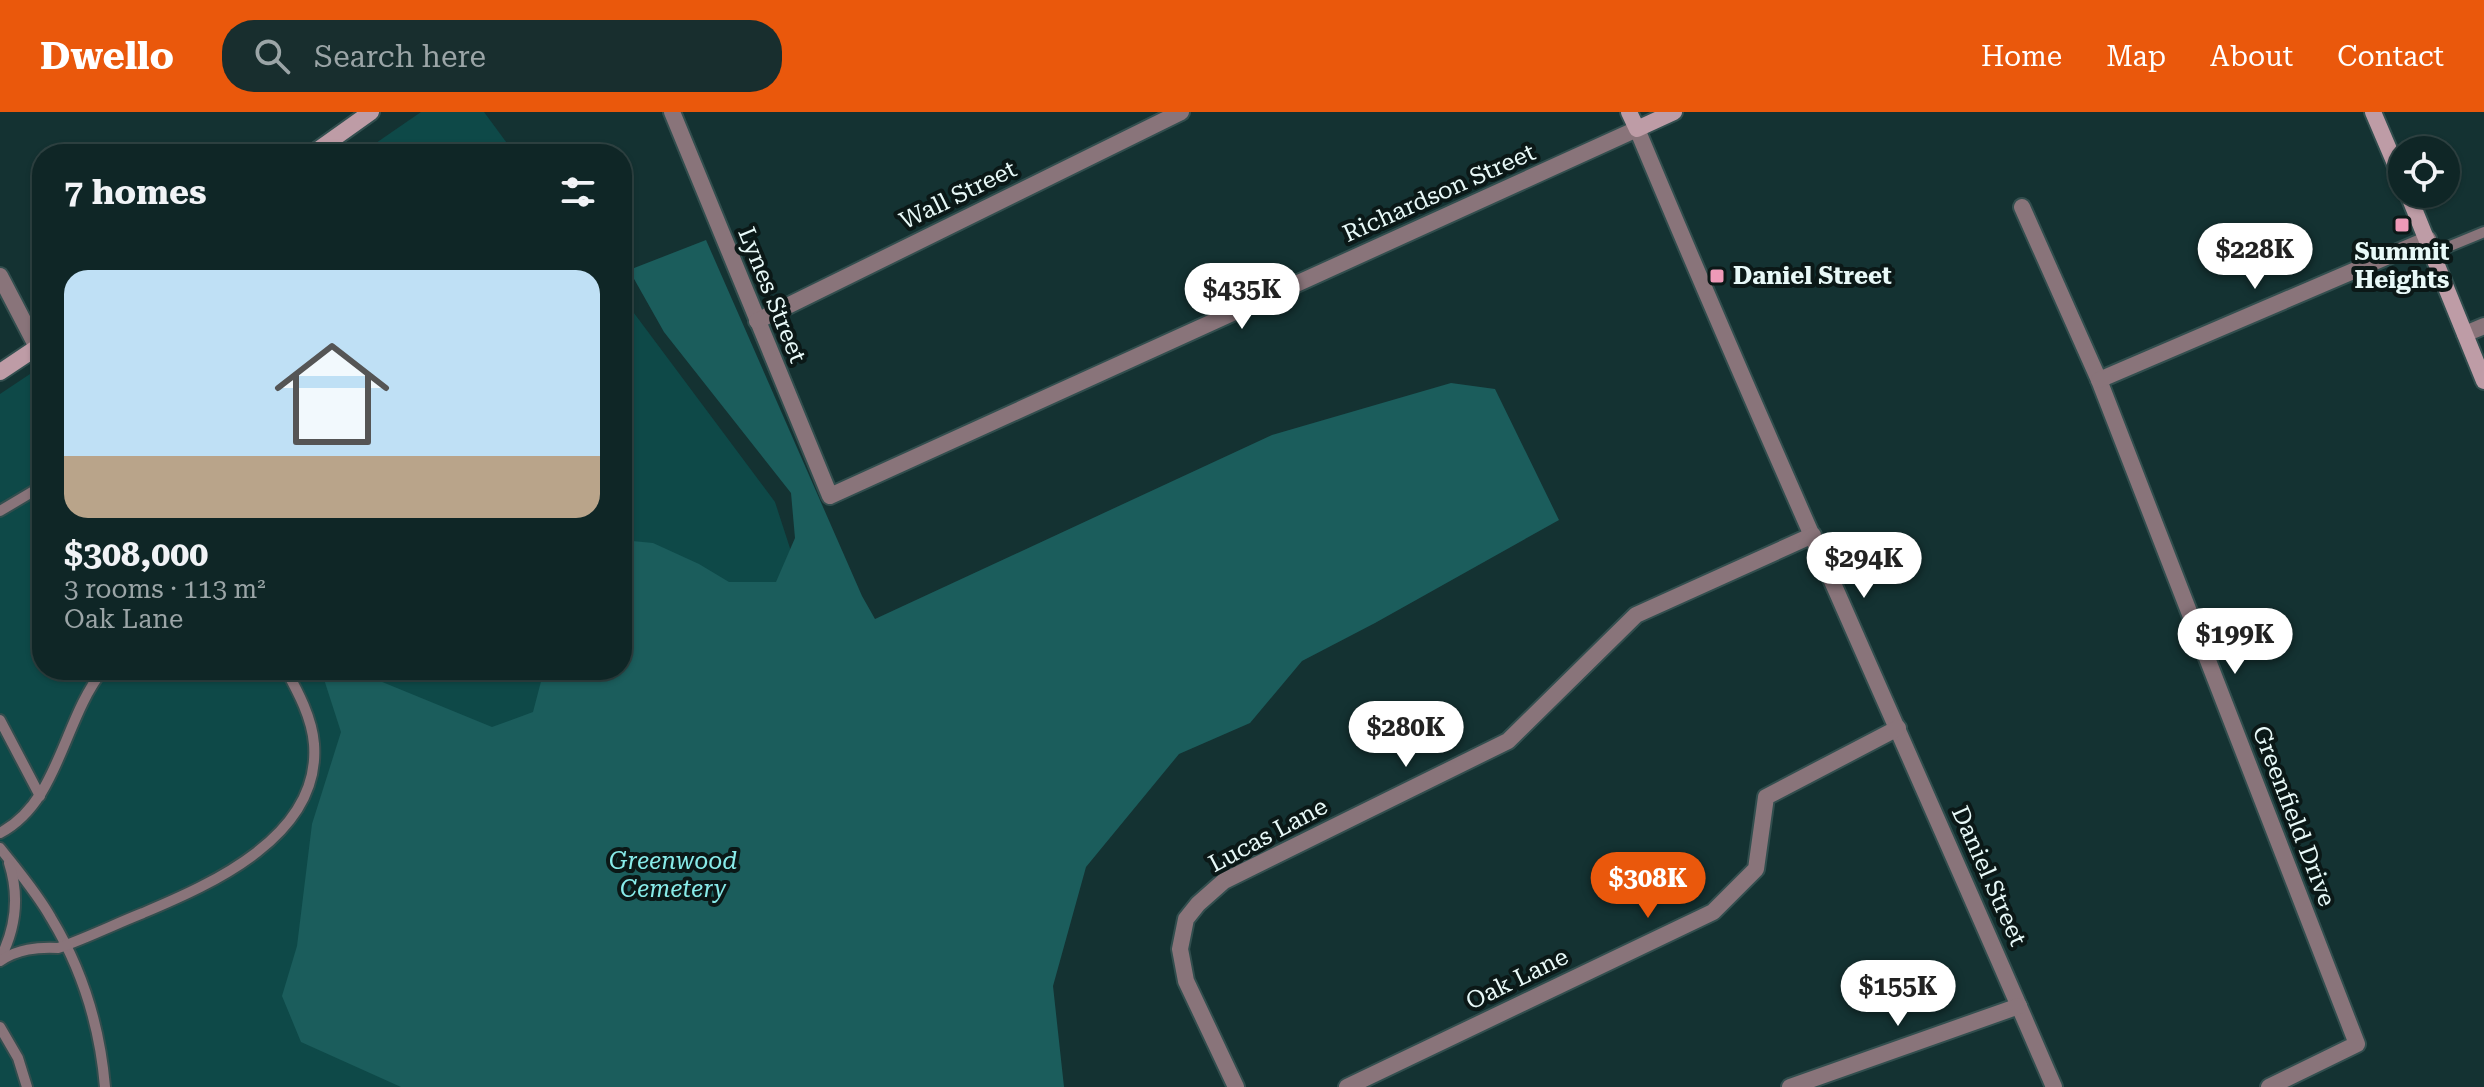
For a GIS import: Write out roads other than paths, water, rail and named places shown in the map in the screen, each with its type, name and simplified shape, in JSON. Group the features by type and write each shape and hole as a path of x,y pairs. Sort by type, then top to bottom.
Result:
{"street":[{"path":"326,144 371,112"},
{"name":"Lynes Street","path":"672,112 830,496"},
{"name":"Wall Street","path":"757,321 1181,112"},
{"name":"Daniel Street","path":"1629,112 1729,348 2054,1087"},
{"name":"Richardson Street","path":"830,496 1674,112"},
{"path":"2373,112 2388,147"},
{"name":"Greenfield Drive","path":"2022,207 2099,380 2357,1044 2269,1087"},
{"path":"2414,208 2484,381"},
{"path":"2099,380 2430,246"},
{"path":"0,276 32,333"},
{"path":"2465,334 2484,326"},
{"path":"0,372 32,351"},
{"name":"Lucas Lane","path":"1236,1087 1186,981 1180,949 1186,919 1198,904 1224,881 1508,741 1636,615 1813,535"},
{"name":"Oak Lane","path":"1347,1087 1713,912 1756,869 1766,797 1898,728"},
{"path":"1790,1087 2019,1006"}],"lane":[{"path":"2430,246 2484,232"},
{"path":"0,511 32,492"},
{"path":"0,833 22,818 40,796 82,702 96,680"},
{"path":"0,960 23,950 58,948 177,899 261,850 290,819 306,791 313,766 314,743 299,694 291,680"},
{"path":"0,720 40,796"},
{"path":"0,848 52,919 65,945 94,1015 105,1087"},
{"path":"0,960 9,942 16,908 16,888 8,858"},
{"path":"0,1027 18,1058 27,1087"}],"place":[{"name":"Summit Heights","path":"2402,225"},
{"name":"Daniel Street","path":"1717,276"}],"park label":[{"name":"Greenwood Cemetery","path":"673,875"}]}
